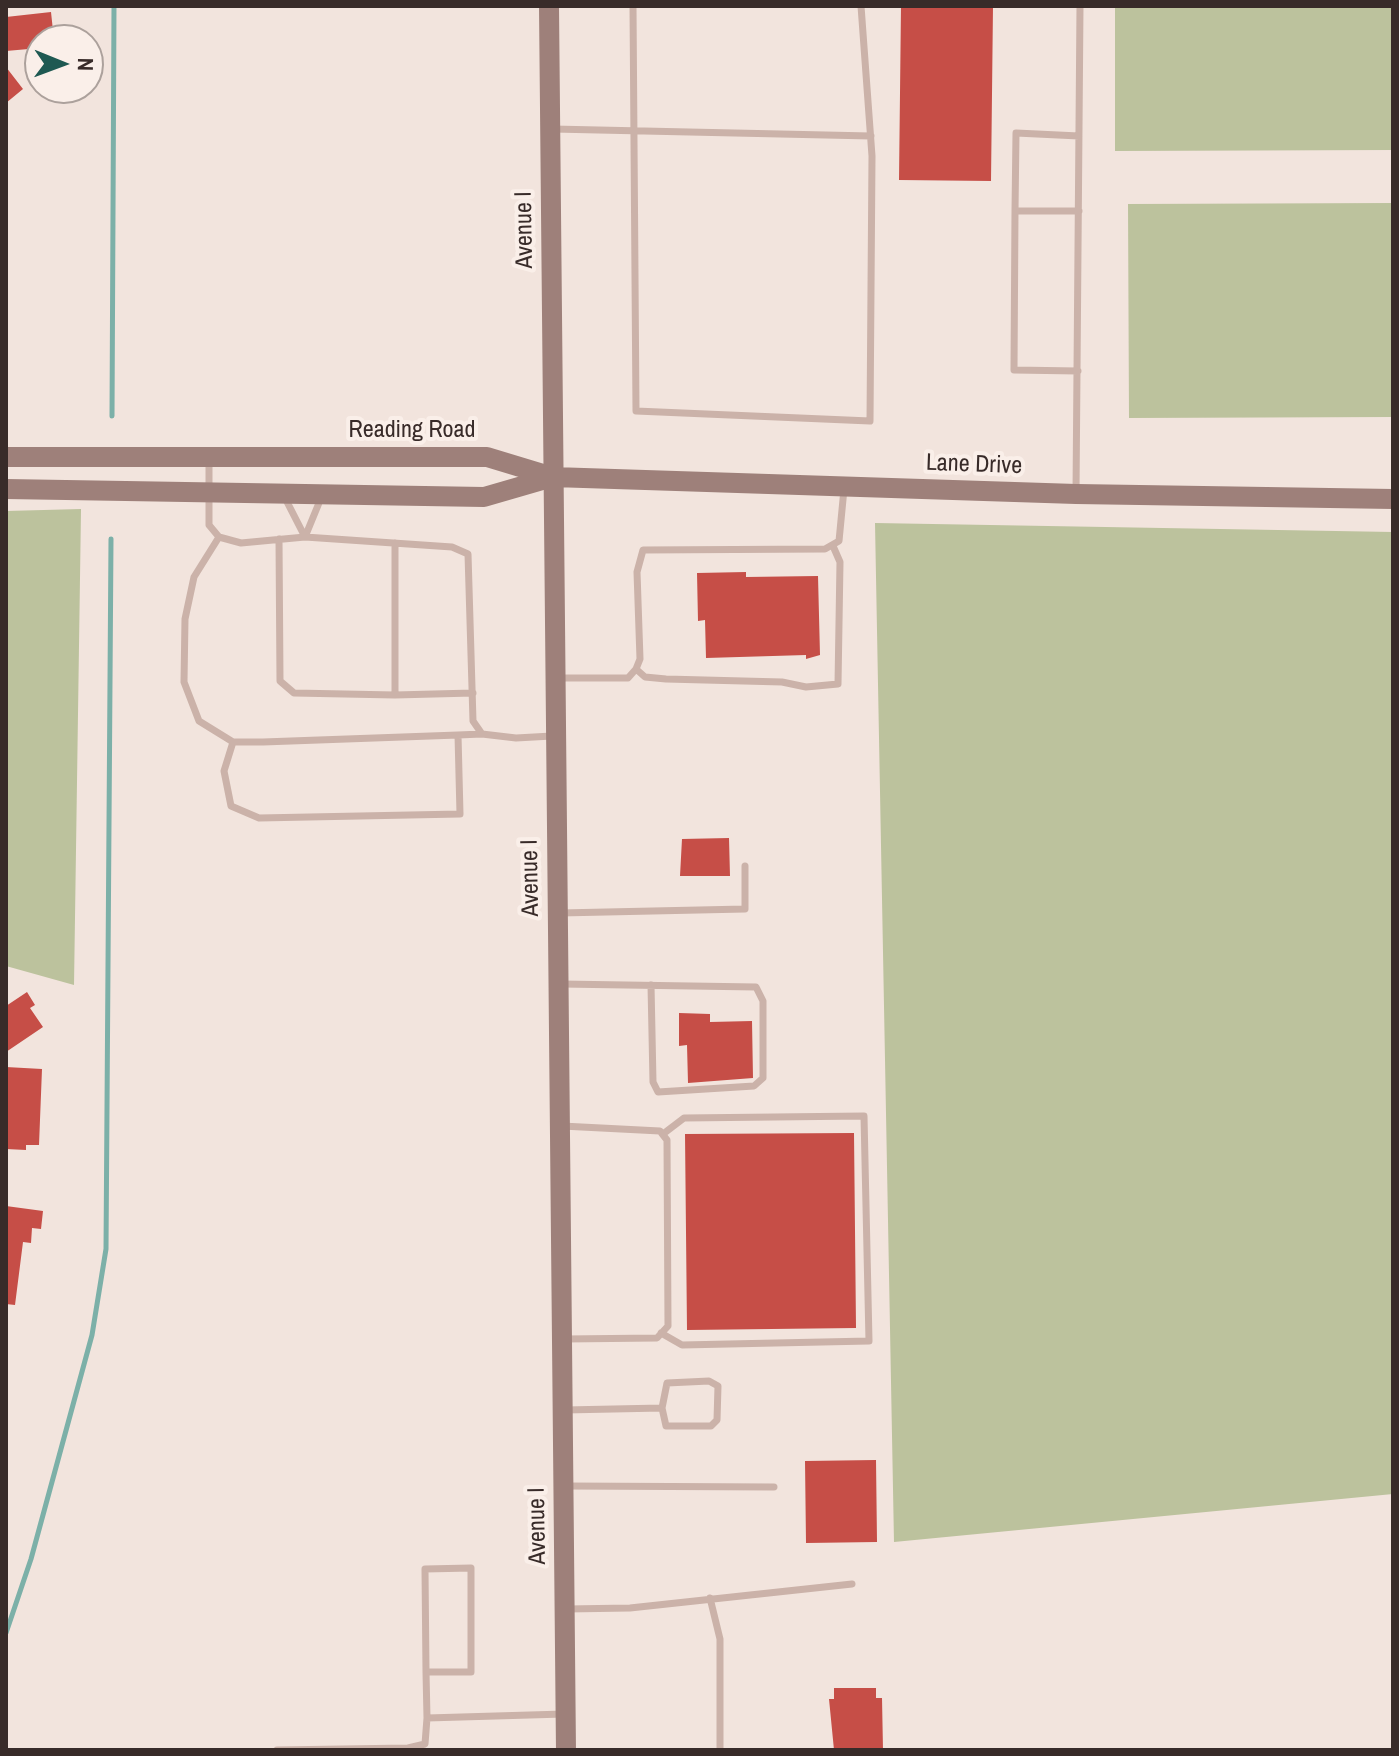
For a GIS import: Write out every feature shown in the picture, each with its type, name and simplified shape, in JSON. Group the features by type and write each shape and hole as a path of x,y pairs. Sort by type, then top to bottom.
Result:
{"main road":[{"name":"Avenue I","path":"549,6 566,1750"},
{"name":"Reading Road","path":"6,457 487,457 553,477"},
{"name":"Lane Drive","path":"553,477 1076,494 1393,499"},
{"path":"6,489 484,497 553,477"}],"lane":[{"path":"633,6 636,411 870,421 871,136 861,6"},
{"path":"1076,494 1080,6"},
{"path":"550,129 871,136"},
{"path":"1078,371 1014,370 1016,133 1079,136"},
{"path":"1015,211 1079,211"},
{"path":"209,457 209,525 219,537 241,543 305,537 395,543 452,547 468,554 473,721 482,734"},
{"path":"833,546 842,530 844,487"},
{"path":"282,492 305,537"},
{"path":"305,537 323,493"},
{"path":"219,537 194,577 185,619 184,682 199,721 233,742 482,734 516,738 556,736"},
{"path":"279,539 280,681 294,693 473,693"},
{"path":"395,543 395,695"},
{"path":"555,678 628,678 636,669 640,659 637,572 643,550 833,546"},
{"path":"636,669 645,677 666,679 782,682 806,687 838,684 840,562 833,546"},
{"path":"233,742 224,771 231,806 259,818 460,814 458,735"},
{"path":"558,913 745,909 745,866"},
{"path":"558,984 651,985 756,987 763,1001 763,1078 754,1086 658,1092 653,1082 651,985"},
{"path":"661,1333 682,1345 869,1341 864,1116 684,1118 663,1134"},
{"path":"560,1126 660,1131 667,1140 668,1326 657,1338 562,1339"},
{"path":"709,1381 718,1386 717,1420 711,1426 666,1426 662,1408 667,1383 709,1381"},
{"path":"563,1410 662,1408"},
{"path":"563,1486 774,1487"},
{"path":"277,1750 425,1747 425,1569 471,1568 471,1672 426,1672"},
{"path":"565,1609 630,1608 852,1584"},
{"path":"710,1598 720,1639 720,1750"},
{"path":"427,1718 566,1714"}],"green space":[{"path":"1115,6 1393,6 1393,150 1115,151"},
{"path":"1393,203 1393,417 1129,418 1128,204"},
{"path":"81,509 74,985 6,966 6,511"},
{"path":"875,523 1393,532 1393,1494 894,1542"}],"building":[{"path":"901,6 993,6 991,181 899,180"},
{"path":"51,12 52,24 24,24 24,49 6,51 6,17"},
{"path":"6,67 23,89 6,103"},
{"path":"746,572 746,577 818,576 820,655 806,659 806,655 706,658 705,620 698,621 697,573"},
{"path":"729,838 730,876 680,876 682,839"},
{"path":"27,992 35,1005 30,1008 43,1027 6,1052 6,1006"},
{"path":"679,1013 710,1014 710,1022 752,1021 753,1078 688,1083 687,1045 679,1046"},
{"path":"6,1067 42,1069 39,1145 26,1145 26,1150 6,1149"},
{"path":"854,1133 856,1328 687,1330 685,1134"},
{"path":"6,1206 43,1211 41,1229 32,1228 31,1243 23,1242 15,1305 6,1304"},
{"path":"876,1460 877,1542 806,1543 805,1461"},
{"path":"834,1688 876,1688 876,1698 882,1698 883,1750 834,1750 829,1699 834,1699"}],"waterway":[{"path":"112,416 114,6"},
{"path":"6,1633 31,1559 92,1335 106,1249 111,539"}]}
